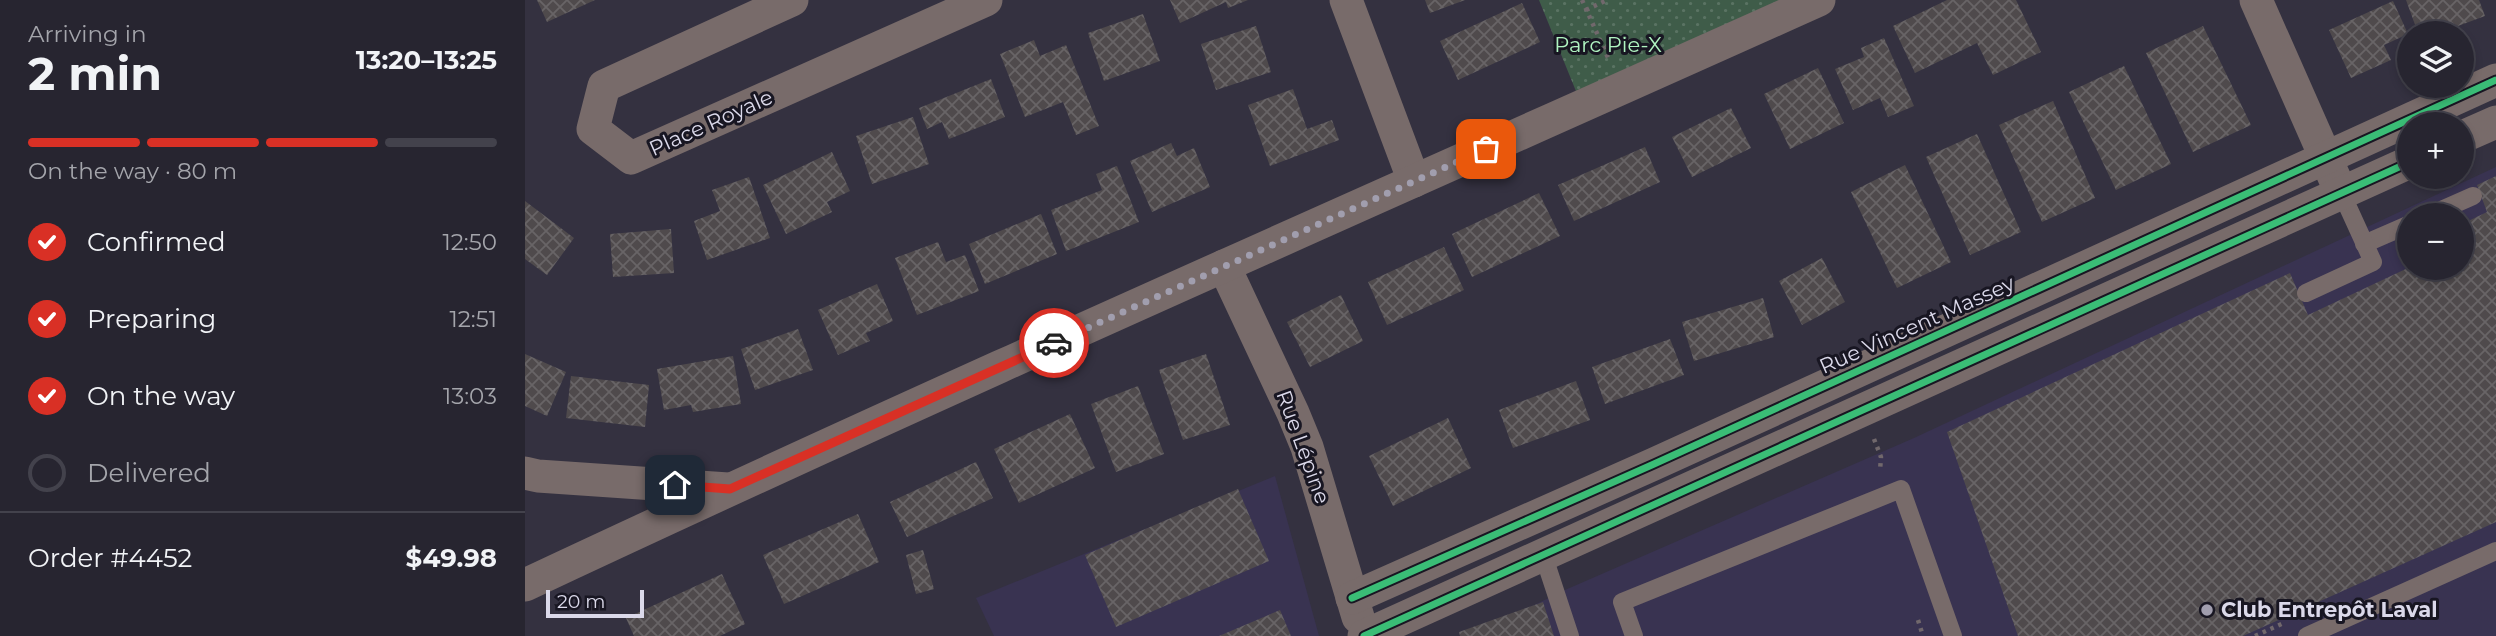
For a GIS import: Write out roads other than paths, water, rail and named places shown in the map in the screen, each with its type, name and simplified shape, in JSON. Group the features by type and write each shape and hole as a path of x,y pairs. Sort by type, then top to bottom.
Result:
{"street":[{"name":"Place Royale","path":"792,0 604,86 593,129 631,158 966,4"},
{"path":"1346,0 1414,181"},
{"path":"525,585 730,489 1819,0"},
{"path":"2256,0 2342,194"},
{"name":"Rue Vincent Massey","path":"1352,598 1641,470 2496,80"},
{"path":"2474,132 2496,122"},
{"path":"1364,636 1406,627 1543,554 2397,168"},
{"name":"Rue Lépine","path":"1224,266 1307,447 1364,636"},
{"path":"525,473 730,489"}],"lane":[{"path":"2306,293 2373,262 2342,194"},
{"path":"2457,203 2473,196"},
{"path":"2364,244 2397,230"},
{"path":"1634,636 1622,603 1901,489 1953,636"},
{"path":"2307,636 2496,551"},
{"path":"1543,554 1570,636"}],"place":[{"name":"Club Entrepôt Laval","path":"2207,610"}],"park label":[{"name":"Parc Pie-X","path":"1608,45"}]}
